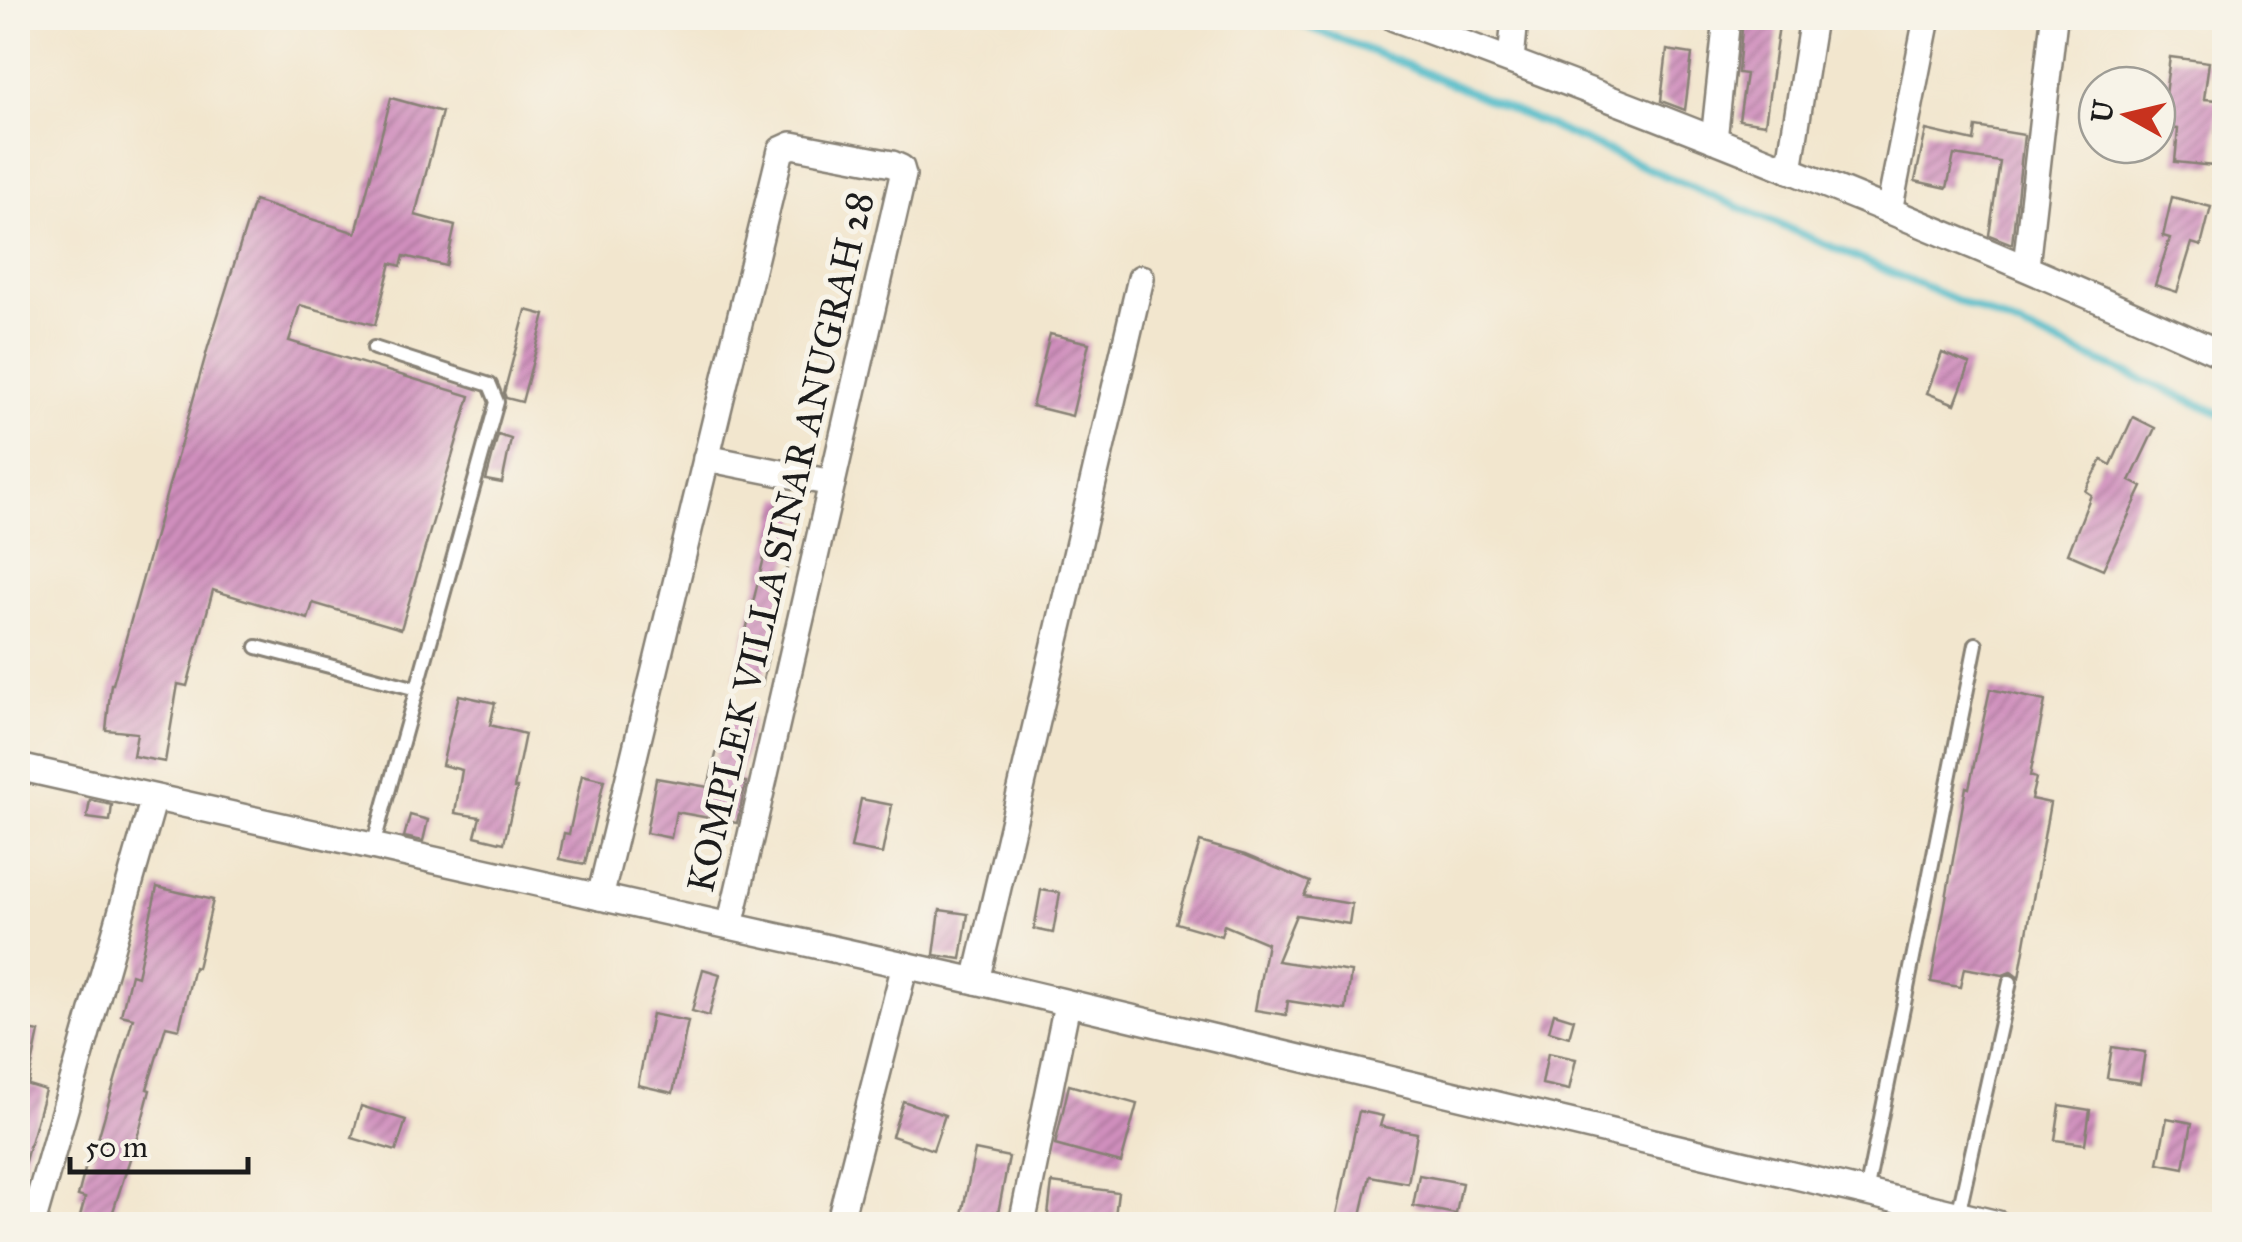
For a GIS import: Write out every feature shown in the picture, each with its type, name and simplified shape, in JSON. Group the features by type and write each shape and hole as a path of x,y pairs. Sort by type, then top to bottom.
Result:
{"street":[{"path":"1394,18 1511,60 2026,266 2224,356"},
{"path":"1511,60 1515,18"},
{"path":"1714,140 1727,18"},
{"path":"1790,170 1813,18"},
{"path":"1888,210 1926,18"},
{"path":"2026,266 2054,18"},
{"name":"KOMPLEK VILLA SINAR ANUGRAH 28","path":"600,897 781,150 792,144 892,164 902,168 903,175 730,926"},
{"path":"976,981 1141,278"},
{"path":"706,458 832,483"},
{"path":"18,768 904,964 1998,1224"},
{"path":"32,1224 154,798"},
{"path":"839,1224 904,964"},
{"path":"1022,1224 1067,1004"}],"lane":[{"path":"373,846 497,402 490,384 374,348"},
{"path":"1866,1193 1976,644"},
{"path":"257,647 416,690"},
{"path":"1958,1215 2010,982"}],"building":[{"path":"1743,18 1780,18 1765,124 1739,120 1746,74 1738,73"},
{"path":"1667,50 1692,54 1685,110 1661,101"},
{"path":"2170,57 2209,62 2204,99 2218,100 2214,166 2177,162 2177,65 2169,65"},
{"path":"391,98 442,112 415,215 455,226 446,266 404,256 401,266 391,263 375,325 300,305 289,341 470,396 401,629 313,603 308,619 213,590 187,686 178,684 165,762 133,756 137,733 106,730 111,684 254,201 356,233"},
{"path":"1976,127 2024,135 2012,244 1989,235 2000,162 1954,155 1947,188 1915,181 1926,130 1974,141"},
{"path":"2172,197 2211,207 2201,246 2192,243 2177,292 2155,285 2170,238 2163,236"},
{"path":"526,310 545,315 522,402 506,398 504,393"},
{"path":"1050,334 1089,343 1072,416 1032,406"},
{"path":"1942,353 1970,364 1955,404 1927,393"},
{"path":"2133,417 2155,428 2130,481 2142,487 2103,569 2068,554 2091,495 2085,491 2102,460 2111,465"},
{"path":"498,435 511,439 502,483 486,480"},
{"path":"779,497 801,501 762,685 734,679"},
{"path":"1990,689 2045,701 2030,776 2036,778 2031,799 2050,803 2019,978 2011,972 2003,975 1964,968 1960,987 1931,982 1966,787 1969,788"},
{"path":"459,695 495,703 490,725 525,734 504,843 475,836 480,817 455,813 462,770 442,765"},
{"path":"726,713 753,719 739,781 746,782 737,823 676,812 671,838 646,833 656,778 708,787"},
{"path":"582,775 604,780 585,864 559,859 564,833 569,834"},
{"path":"861,799 892,805 882,854 851,848"},
{"path":"90,800 112,805 110,821 87,818"},
{"path":"410,815 428,820 423,841 404,837"},
{"path":"1200,842 1245,855 1310,882 1304,896 1352,904 1349,924 1296,915 1277,961 1351,972 1346,1010 1288,1001 1286,1015 1255,1010 1267,943 1224,925 1221,936 1176,923"},
{"path":"157,887 213,900 179,1029 166,1026 140,1128 109,1224 78,1224 85,1198 78,1196 87,1162 91,1163 133,1018 121,1015 131,974 137,976"},
{"path":"1041,890 1060,893 1053,933 1034,929"},
{"path":"940,910 968,914 961,959 934,955"},
{"path":"703,969 720,974 709,1016 692,1011"},
{"path":"1554,1013 1574,1019 1569,1037 1549,1031"},
{"path":"652,1014 688,1021 673,1093 638,1085"},
{"path":"18,1028 39,1032 28,1085 45,1090 23,1168 18,1167"},
{"path":"2112,1047 2145,1052 2140,1083 2107,1078"},
{"path":"1548,1053 1576,1059 1569,1090 1542,1084"},
{"path":"1069,1085 1137,1104 1121,1163 1055,1145"},
{"path":"903,1101 945,1115 933,1150 892,1136"},
{"path":"2060,1105 2090,1110 2085,1144 2055,1140"},
{"path":"361,1106 406,1120 396,1151 352,1138"},
{"path":"1359,1111 1383,1116 1380,1126 1417,1133 1408,1183 1370,1176 1359,1224 1335,1224"},
{"path":"2167,1118 2192,1123 2184,1168 2158,1163"},
{"path":"975,1150 1009,1157 998,1213 994,1212 992,1224 960,1224"},
{"path":"1419,1175 1462,1183 1456,1214 1413,1206"},
{"path":"1052,1183 1118,1192 1114,1224 1047,1223"}],"waterway":[{"path":"1285,18 1407,65 2224,415"}]}
